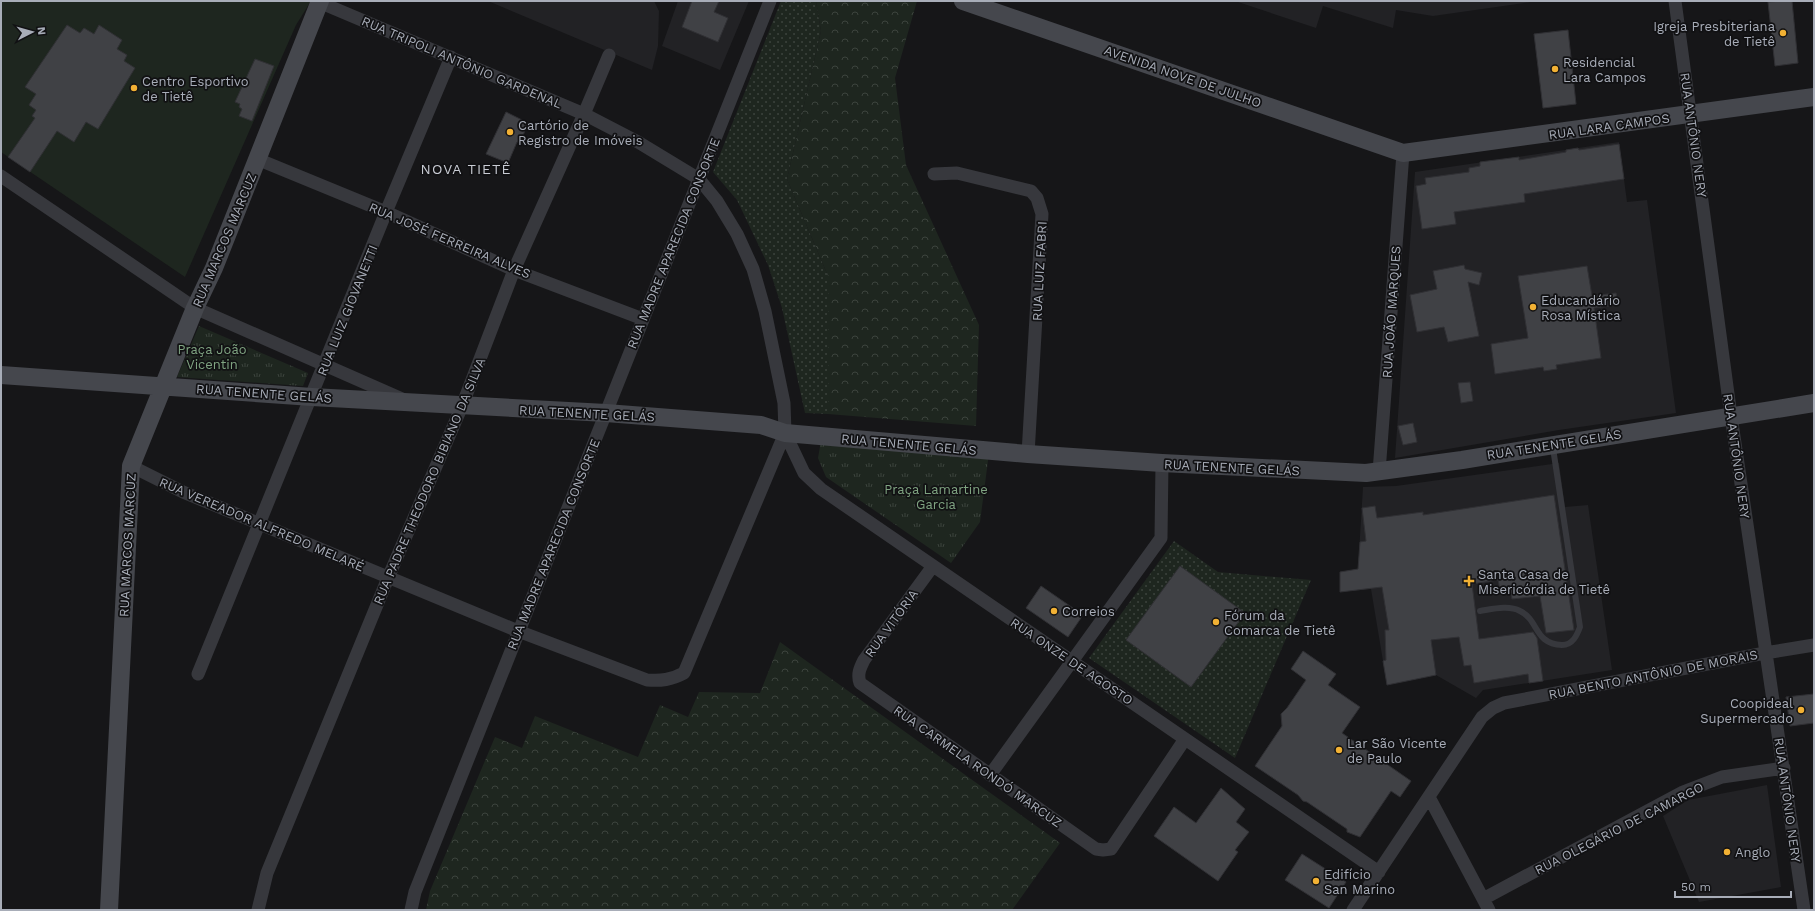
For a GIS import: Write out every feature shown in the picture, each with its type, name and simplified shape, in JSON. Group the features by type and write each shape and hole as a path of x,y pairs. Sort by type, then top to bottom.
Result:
{"street":[{"name":"RUA TRIPOLI ANTÔNIO GARDENAL","path":"320,1 584,114 638,142 699,179 716,201 737,234 753,269 765,311 784,404 785,433"},
{"name":"RUA MARCOS MARCUZ","path":"109,910 132,466 137,448 164,386 195,308 214,268 320,1"},
{"name":"RUA MADRE APARECIDA CONSORTE","path":"411,910 415,892 518,631 770,1"},
{"name":"AVENIDA NOVE DE JULHO","path":"963,1 1403,153"},
{"name":"RUA ANTÔNIO NERY","path":"1675,1 1731,416 1804,910"},
{"name":"RUA PADRE THEODORO BIBIANO DA SILVA","path":"258,910 267,873 388,578 462,406 514,270 609,56"},
{"name":"RUA LUIZ GIOVANETTI","path":"198,674 260,525 386,212 452,58"},
{"name":"RUA LARA CAMPOS","path":"1403,153 1814,97"},
{"name":"RUA JOÃO MARQUES","path":"1379,472 1403,153"},
{"name":"RUA JOSÉ FERREIRA ALVES","path":"258,159 386,212 514,270 643,319"},
{"name":"RUA LUIZ FABRI","path":"934,174 957,173 1031,191 1037,198 1042,214 1028,454"},
{"path":"1,176 195,308 409,402"},
{"name":"RUA TENENTE GELÁS","path":"1,375 312,397 606,413 761,425 785,433 1028,454 1162,463 1366,473 1814,403"},
{"name":"RUA ONZE DE AGOSTO","path":"785,433 804,473 821,489 1379,872"},
{"name":"RUA VEREADOR ALFREDO MELARÉ","path":"132,466 183,492 260,525 518,631 647,680 661,681 684,673 785,433"},
{"path":"990,775 1161,538 1162,463"},
{"name":"RUA VITÓRIA","path":"860,683 858,676 864,660 933,566"},
{"name":"RUA BENTO ANTÔNIO DE MORAIS","path":"1429,797 1482,717 1493,708 1504,703 1814,645"},
{"name":"RUA CARMELA RONDÓ MARCUZ","path":"860,683 1096,849 1111,849 1185,739"},
{"name":"RUA OLEGÁRIO DE CAMARGO","path":"1486,904 1683,792 1722,777 1784,768"},
{"path":"1353,910 1429,797 1486,904"}],"lane":[{"path":"1480,611 1508,608 1521,611 1535,625 1540,636 1552,644 1565,645 1576,638 1580,627 1552,444"}],"shaded area":[{"path":"488,1 654,1 659,11 658,46 652,70"},
{"path":"678,1 749,1 720,70 662,46"},
{"path":"1235,1 1538,1 1433,16 1396,10 1393,28 1323,6 1316,28"},
{"name":"Educandário Rosa Mística","path":"1619,142 1627,202 1647,200 1676,413 1559,430 1395,458 1415,172"},
{"name":"Santa Casa de Misericórdia de Tietê","path":"1559,463 1565,507 1588,505 1612,670 1483,690 1476,698 1436,675 1387,685 1371,589 1340,592 1340,572 1358,569 1363,487 1396,486"},
{"name":"Anglo","path":"1767,785 1781,887 1699,902 1663,816 1688,800"}],"green space":[{"name":"Centro Esportivo de Tietê","path":"1,1 311,1 296,25 185,277 1,152"},
{"path":"781,1 816,1 821,31 787,179 828,276 828,414 805,413 782,308 768,265 737,200 713,172"},
{"path":"816,1 917,1 895,78 906,165 979,325 976,426 828,414 828,276 787,179 821,31"},
{"name":"Praça João Vicentin","path":"199,326 308,373 303,386 177,377"},
{"name":"Praça Lamartine Garcia","path":"821,441 989,453 980,522 951,563 826,477 818,458"},
{"path":"1174,541 1218,572 1311,580 1235,758 1089,658"},
{"path":"780,642 1060,843 1012,910 426,910 430,891 495,737 522,748 535,716 638,757 660,705 688,717 699,692 760,693"}],"building":[{"path":"692,1 719,1 714,12 728,18 718,42 682,27"},
{"name":"Igreja Presbiteriana de Tietê","path":"1792,1 1798,63 1775,66 1768,2"},
{"path":"67,25 80,33 84,28 94,34 99,25 122,40 117,49 127,55 124,61 135,68 98,129 86,122 74,142 57,131 30,172 8,157 35,118 32,116 36,110 29,105 36,94 25,87"},
{"name":"Residencial Lara Campos","path":"1568,30 1576,104 1543,108 1534,34"},
{"path":"255,59 274,66 252,121 239,116 242,109 239,107 240,104 235,102"},
{"name":"Cartório de Registro de Imóveis","path":"506,112 528,123 520,143 517,142 508,163 486,154"},
{"path":"1619,144 1624,179 1524,194 1525,202 1454,212 1456,224 1422,229 1416,186 1426,184 1425,178 1469,172 1469,168 1480,166 1480,162 1519,157 1519,160 1566,152 1566,150 1578,148 1579,150"},
{"path":"1464,265 1465,269 1482,273 1479,285 1468,282 1479,336 1448,342 1444,327 1417,332 1410,295 1437,289 1433,271"},
{"path":"1587,266 1592,296 1616,293 1618,305 1594,308 1601,358 1556,365 1557,369 1544,371 1543,367 1495,374 1491,344 1528,338 1518,276"},
{"path":"1470,382 1473,401 1461,403 1458,383"},
{"path":"1413,423 1417,442 1403,445 1398,426"},
{"path":"1554,495 1574,630 1546,633 1540,596 1512,599 1511,593 1501,595 1498,580 1472,584 1479,639 1533,632 1537,638 1543,681 1529,683 1528,674 1474,683 1471,665 1464,666 1459,637 1431,640 1436,675 1387,685 1383,661 1386,660 1385,630 1389,630 1382,587 1340,592 1340,572 1358,569 1360,542 1366,541 1362,508 1375,506 1377,518 1423,512 1423,515"},
{"name":"Fórum da Comarca de Tietê","path":"1180,566 1245,613 1191,687 1126,640"},
{"name":"Correios","path":"1041,586 1083,615 1068,637 1026,608"},
{"name":"Lar São Vicente de Paulo","path":"1303,651 1336,674 1328,685 1360,707 1342,733 1411,781 1400,797 1391,791 1360,837 1347,832 1347,829 1307,802 1303,801 1298,795 1255,766 1282,726 1281,714 1287,708 1306,680 1291,669"},
{"name":"Coopideal Supermercado","path":"1814,694 1814,723 1790,726 1786,697"},
{"path":"1221,788 1245,809 1236,822 1249,832 1235,850 1238,852 1218,881 1154,836 1174,807 1196,823"},
{"name":"Edifício San Marino","path":"1302,854 1346,882 1329,908 1285,880"}],"place":[{"name":"Igreja Presbiteriana de Tietê","path":"1783,33"},
{"name":"Residencial Lara Campos","path":"1555,69"},
{"name":"Centro Esportivo de Tietê","path":"134,88"},
{"name":"Cartório de Registro de Imóveis","path":"510,132"},
{"name":"Educandário Rosa Mística","path":"1533,307"},
{"name":"Santa Casa de Misericórdia de Tietê","path":"1469,581"},
{"name":"Correios","path":"1054,611"},
{"name":"Fórum da Comarca de Tietê","path":"1216,622"},
{"name":"Coopideal Supermercado","path":"1801,710"},
{"name":"Lar São Vicente de Paulo","path":"1339,750"},
{"name":"Anglo","path":"1727,852"},
{"name":"Edifício San Marino","path":"1316,881"}],"district":[{"name":"NOVA TIETÊ","path":"466,169"}]}
